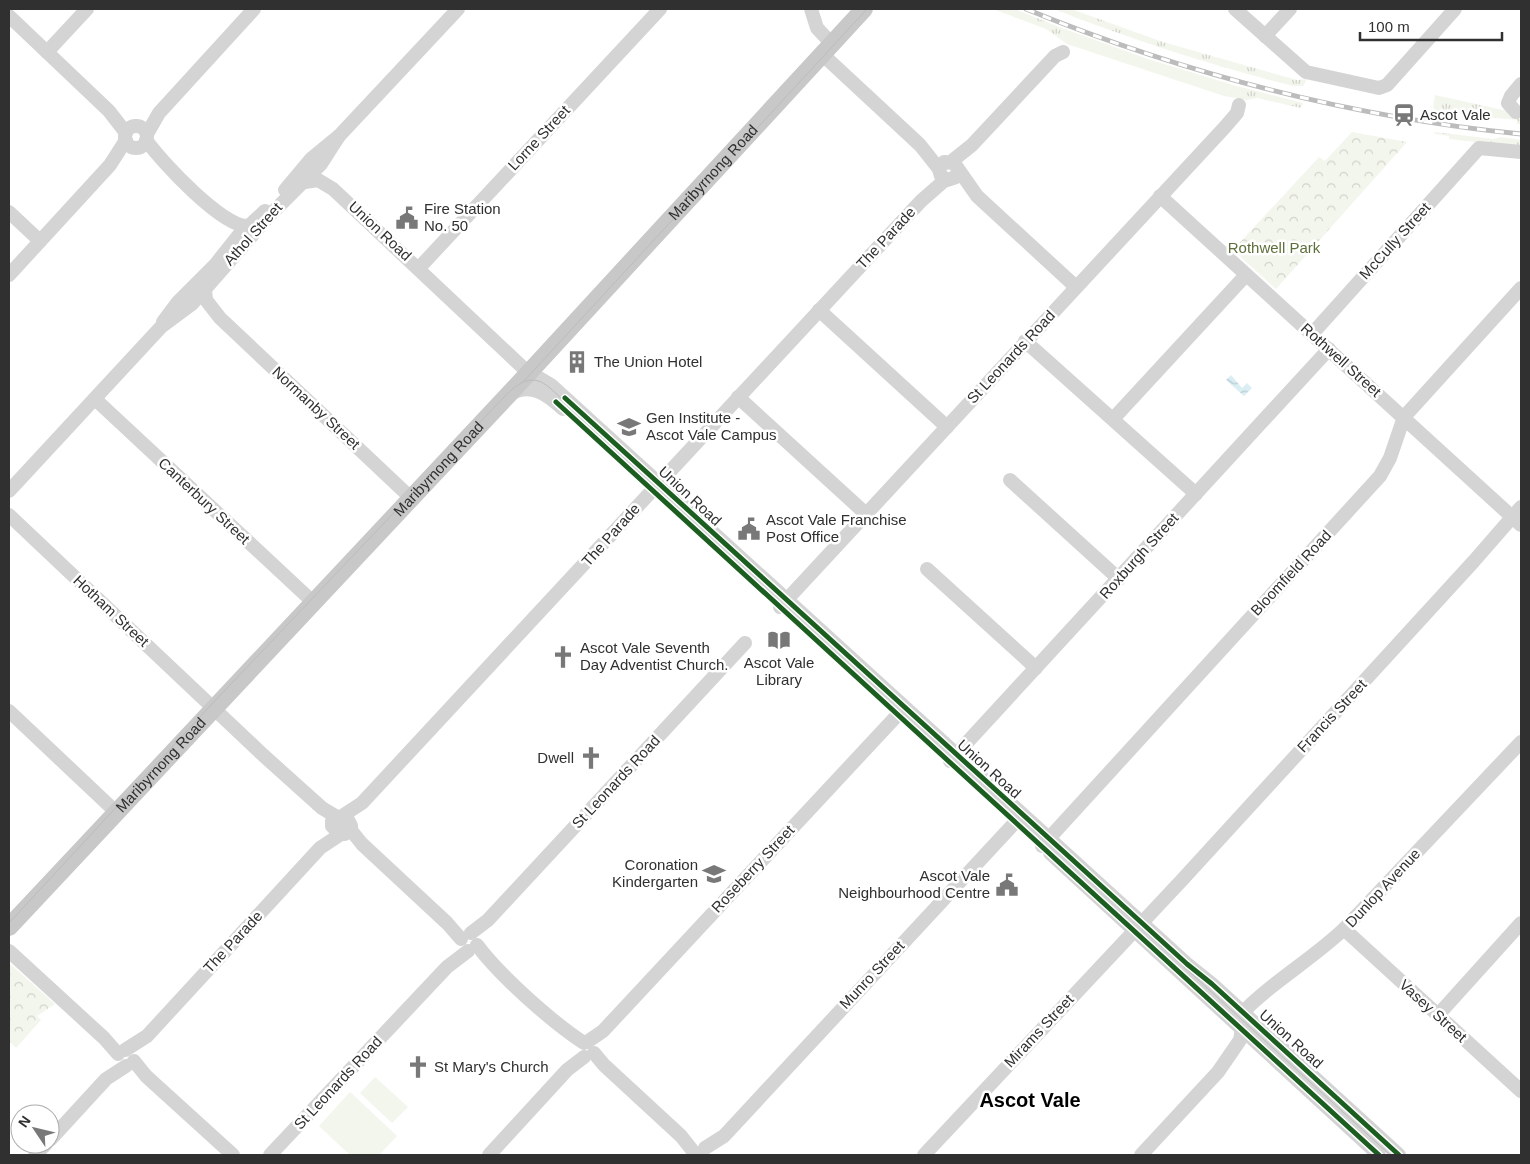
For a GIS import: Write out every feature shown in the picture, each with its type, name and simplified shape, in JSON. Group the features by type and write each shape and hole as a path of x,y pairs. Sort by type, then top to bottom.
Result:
{"main road":[{"name":"Maribyrnong Road","path":"12,918 116,812 512,391 540,375 827,48 864,9"}],"street":[{"path":"47,52 87,9"},
{"path":"9,275 254,9"},
{"name":"Athol Street","path":"9,490 161,327 166,316 194,298 244,245 313,171 339,136 458,9"},
{"name":"Lorne Street","path":"419,268 660,9"},
{"path":"811,9 817,28 827,48 920,145 1076,287"},
{"path":"1234,9 1313,76 1376,87 1385,87 1456,9"},
{"path":"1265,36 1290,9"},
{"path":"9,16 222,216 232,231 233,238 230,246"},
{"name":"The Parade","path":"60,1129 972,145 1056,56 1063,52"},
{"path":"1516,112 1508,103 1521,84"},
{"name":"St Leonards Road","path":"783,604 1225,127 1239,105"},
{"name":"McCully Street","path":"1312,334 1479,148 1521,152"},
{"name":"Athol Street","path":"194,298 245,227 313,171"},
{"name":"Union Road","path":"313,171 540,375 655,487"},
{"name":"Rothwell Street","path":"1160,196 1404,417 1519,516"},
{"path":"9,212 40,241"},
{"path":"222,216 245,227 244,245"},
{"path":"1113,419 1246,274"},
{"name":"Bloomfield Road","path":"1045,842 1380,476 1390,458 1404,417 1521,288"},
{"name":"Normanby Street","path":"194,298 220,318 411,498"},
{"path":"819,310 947,426"},
{"path":"1025,341 1196,494"},
{"name":"Roxburgh Street","path":"953,759 1329,349"},
{"name":"Union Road","path":"540,375 556,402"},
{"name":"Union Road","path":"512,391 534,389 556,402 655,487 1243,1021 1379,1155"},
{"path":"738,397 866,514"},
{"name":"Canterbury Street","path":"95,399 313,602"},
{"path":"1010,480 1118,579"},
{"name":"Hotham Street","path":"9,515 341,825"},
{"name":"Francis Street","path":"1137,926 1519,516"},
{"path":"927,569 1036,668"},
{"name":"St Leonards Road","path":"270,1155 447,967 488,920 745,644"},
{"path":"9,711 116,812"},
{"name":"Roseberry Street","path":"488,1155 901,711"},
{"name":"Dunlop Avenue","path":"1243,1021 1266,989 1311,957 1344,930 1521,742"},
{"name":"Munro Street","path":"704,1153 724,1136 1019,819"},
{"path":"341,825 681,1136 704,1153"},
{"path":"1438,1015 1521,923"},
{"name":"Mirams Street","path":"924,1155 1137,926"},
{"name":"Vasey Street","path":"1344,930 1521,1092"},
{"path":"9,951 232,1155"},
{"path":"1142,1155 1218,1072 1240,1040 1243,1021"},
{"path":"1218,1072 1250,1047 1263,1040"},
{"name":"Union Road","path":"1368,1145 1399,1155"}],"green space":[{"path":"993,9 1015,9 1059,27 1067,44 1046,29"},
{"path":"1054,9 1071,9 1163,42 1297,80 1307,79 1303,86 1293,86 1262,78 1202,61"},
{"path":"1059,27 1148,59 1233,85 1224,96 1067,44"},
{"path":"1233,85 1303,103 1301,108 1257,98 1247,100 1224,96"},
{"path":"1435,95 1521,114 1521,124 1517,124 1517,120 1439,112 1433,108"},
{"name":"Rothwell Park","path":"1352,132 1407,142 1276,289 1233,250 1319,157 1325,161"},
{"path":"1435,132 1493,139 1501,137 1521,140 1521,147 1449,139 1449,136 1435,134"},
{"path":"9,963 55,1004 37,1016 41,1020 16,1048 9,1041"},
{"path":"375,1077 408,1107 392,1123 360,1093"},
{"path":"350,1092 397,1136 379,1155 350,1155 319,1126"}],"water":[{"path":"1231,375 1242,388 1247,383 1252,388 1244,396 1226,380"}],"tram line":[{"path":"524,381 867,9"},
{"path":"9,923 211,705 504,397 515,387 526,381 537,381 550,388 1390,1155"}],"railway":[{"path":"1026,9 1147,54 1269,90 1394,116 1521,134"}],"cycle path":[{"path":"565,398 1399,1155"},
{"path":"556,402 1379,1155"}],"place":[{"name":"Ascot Vale","path":"1404,115"},
{"name":"Fire Station No. 50","path":"407,218"},
{"name":"The Union Hotel","path":"577,362"},
{"name":"Gen Institute - Ascot Vale Campus","path":"629,427"},
{"name":"Ascot Vale Franchise Post Office","path":"749,529"},
{"name":"Ascot Vale Library","path":"779,640"},
{"name":"Ascot Vale Seventh Day Adventist Church.","path":"563,657"},
{"name":"Dwell","path":"591,758"},
{"name":"Coronation Kindergarten","path":"714,874"},
{"name":"Ascot Vale Neighbourhood Centre","path":"1007,885"},
{"name":"St Mary's Church","path":"418,1067"}],"district":[{"name":"Ascot Vale","path":"1030,1100"}]}
